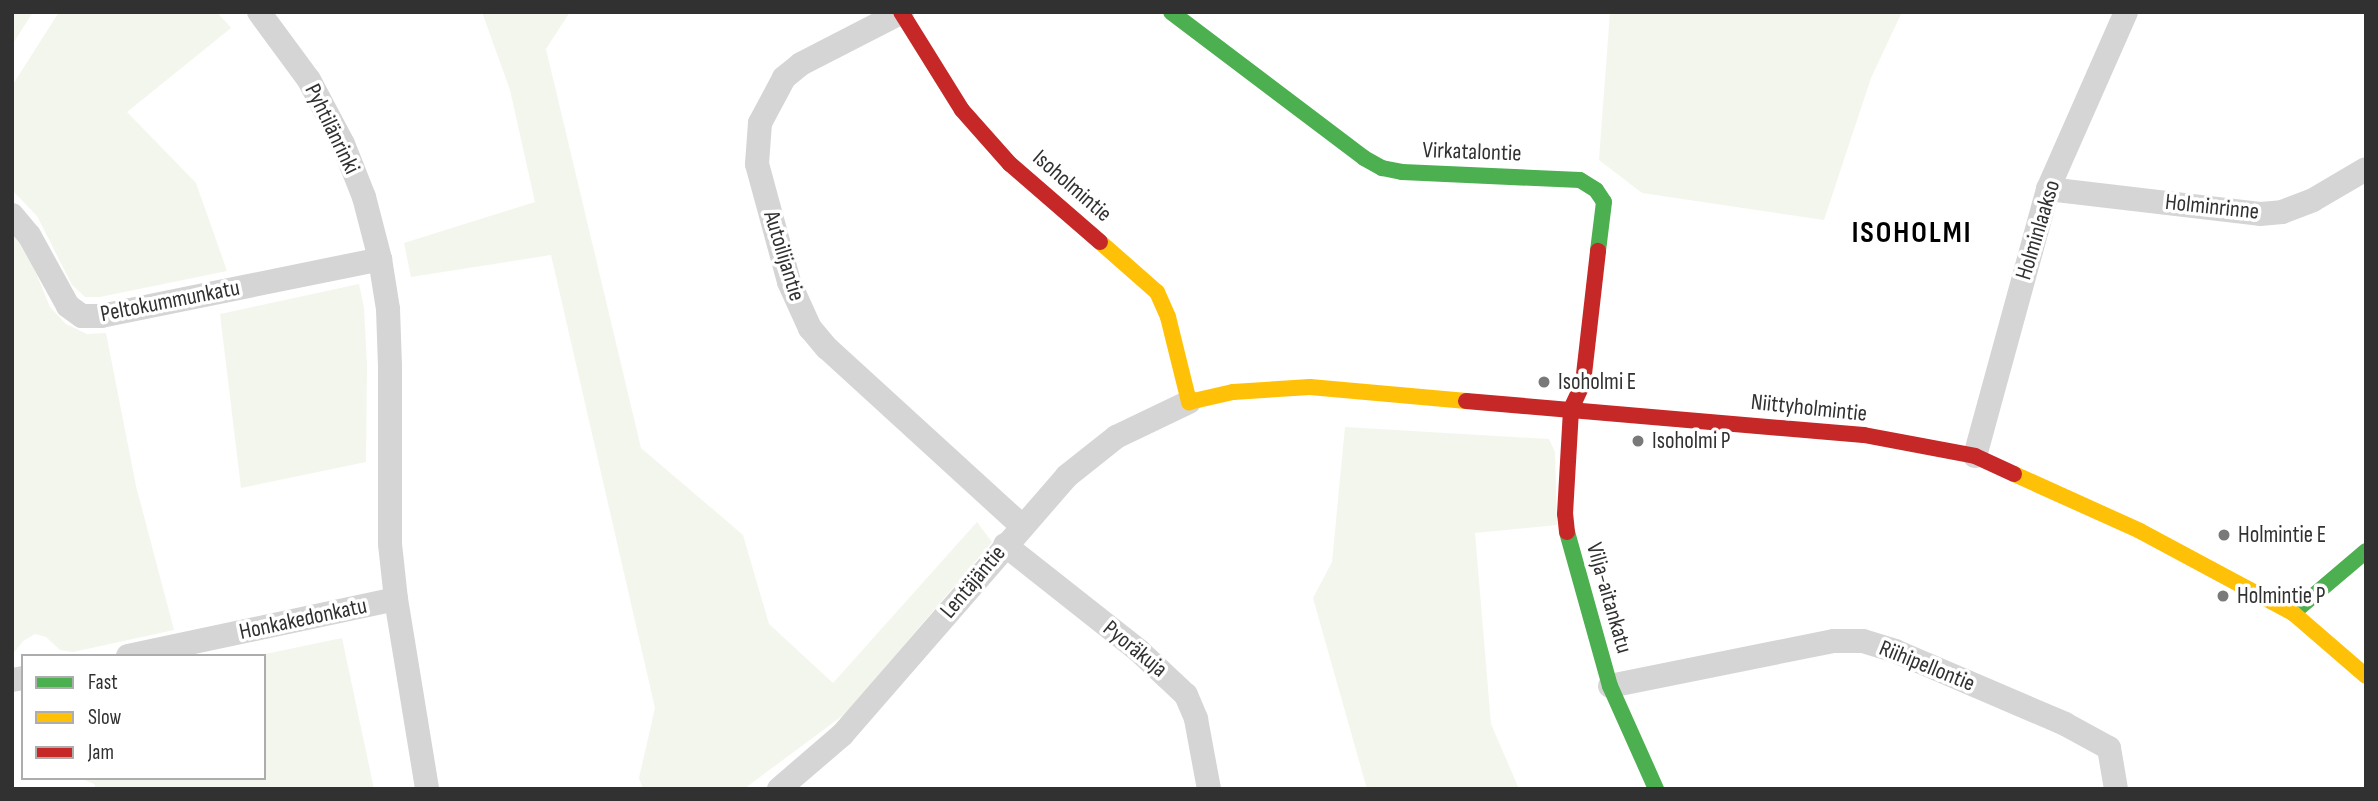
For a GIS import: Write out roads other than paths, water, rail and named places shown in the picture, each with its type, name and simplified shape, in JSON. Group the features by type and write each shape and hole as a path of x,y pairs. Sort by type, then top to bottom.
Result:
{"street":[{"name":"Pyhtilänrinki","path":"259,12 309,80 343,144 364,197 380,259 388,309 388,480 396,599 427,789"},
{"name":"Isoholmintie","path":"901,12 970,119 1010,164 1157,292 1168,317 1189,402"},
{"name":"Autoilijantie","path":"901,12 801,64 784,78 760,123 757,164 789,282 810,328 827,348 1021,525"},
{"name":"Virkatalontie","path":"1171,12 1364,158 1382,168 1402,172 1580,180 1596,190 1604,202 1603,222 1583,383 1571,409"},
{"name":"Holminlaakso","path":"1975,456 2048,189 2126,12"},
{"name":"Holminrinne","path":"2048,189 2260,214 2282,212 2313,200 2366,169"},
{"name":"Peltokummunkatu","path":"12,215 29,235 68,306 82,316 101,317 380,259"},
{"name":"Niittyholmintie","path":"1189,402 1233,392 1310,387 1864,435 1975,456 2140,531 2293,613 2366,676"},
{"name":"Lentäjäntie","path":"779,789 842,735 1044,499 1092,454 1143,422 1189,402"},
{"name":"Vilja-aitankatu","path":"1571,409 1565,474 1568,534 1610,685 1656,789"},
{"name":"Pyoräkuja","path":"1005,545 1139,651 1186,695 1196,719 1209,789"},
{"path":"2293,613 2366,551"},
{"name":"Honkakedonkatu","path":"137,654 396,599"},
{"name":"Riihipellontie","path":"1610,685 1834,641 1863,641 1895,651 2065,724 2109,748 2116,789"}],"place":[{"name":"Isoholmi E","path":"1544,382"},
{"name":"Isoholmi P","path":"1638,441"},
{"name":"Holmintie E","path":"2224,535"},
{"name":"Holmintie P","path":"2223,596"}],"district":[{"name":"ISOHOLMI","path":"1912,233"}]}
